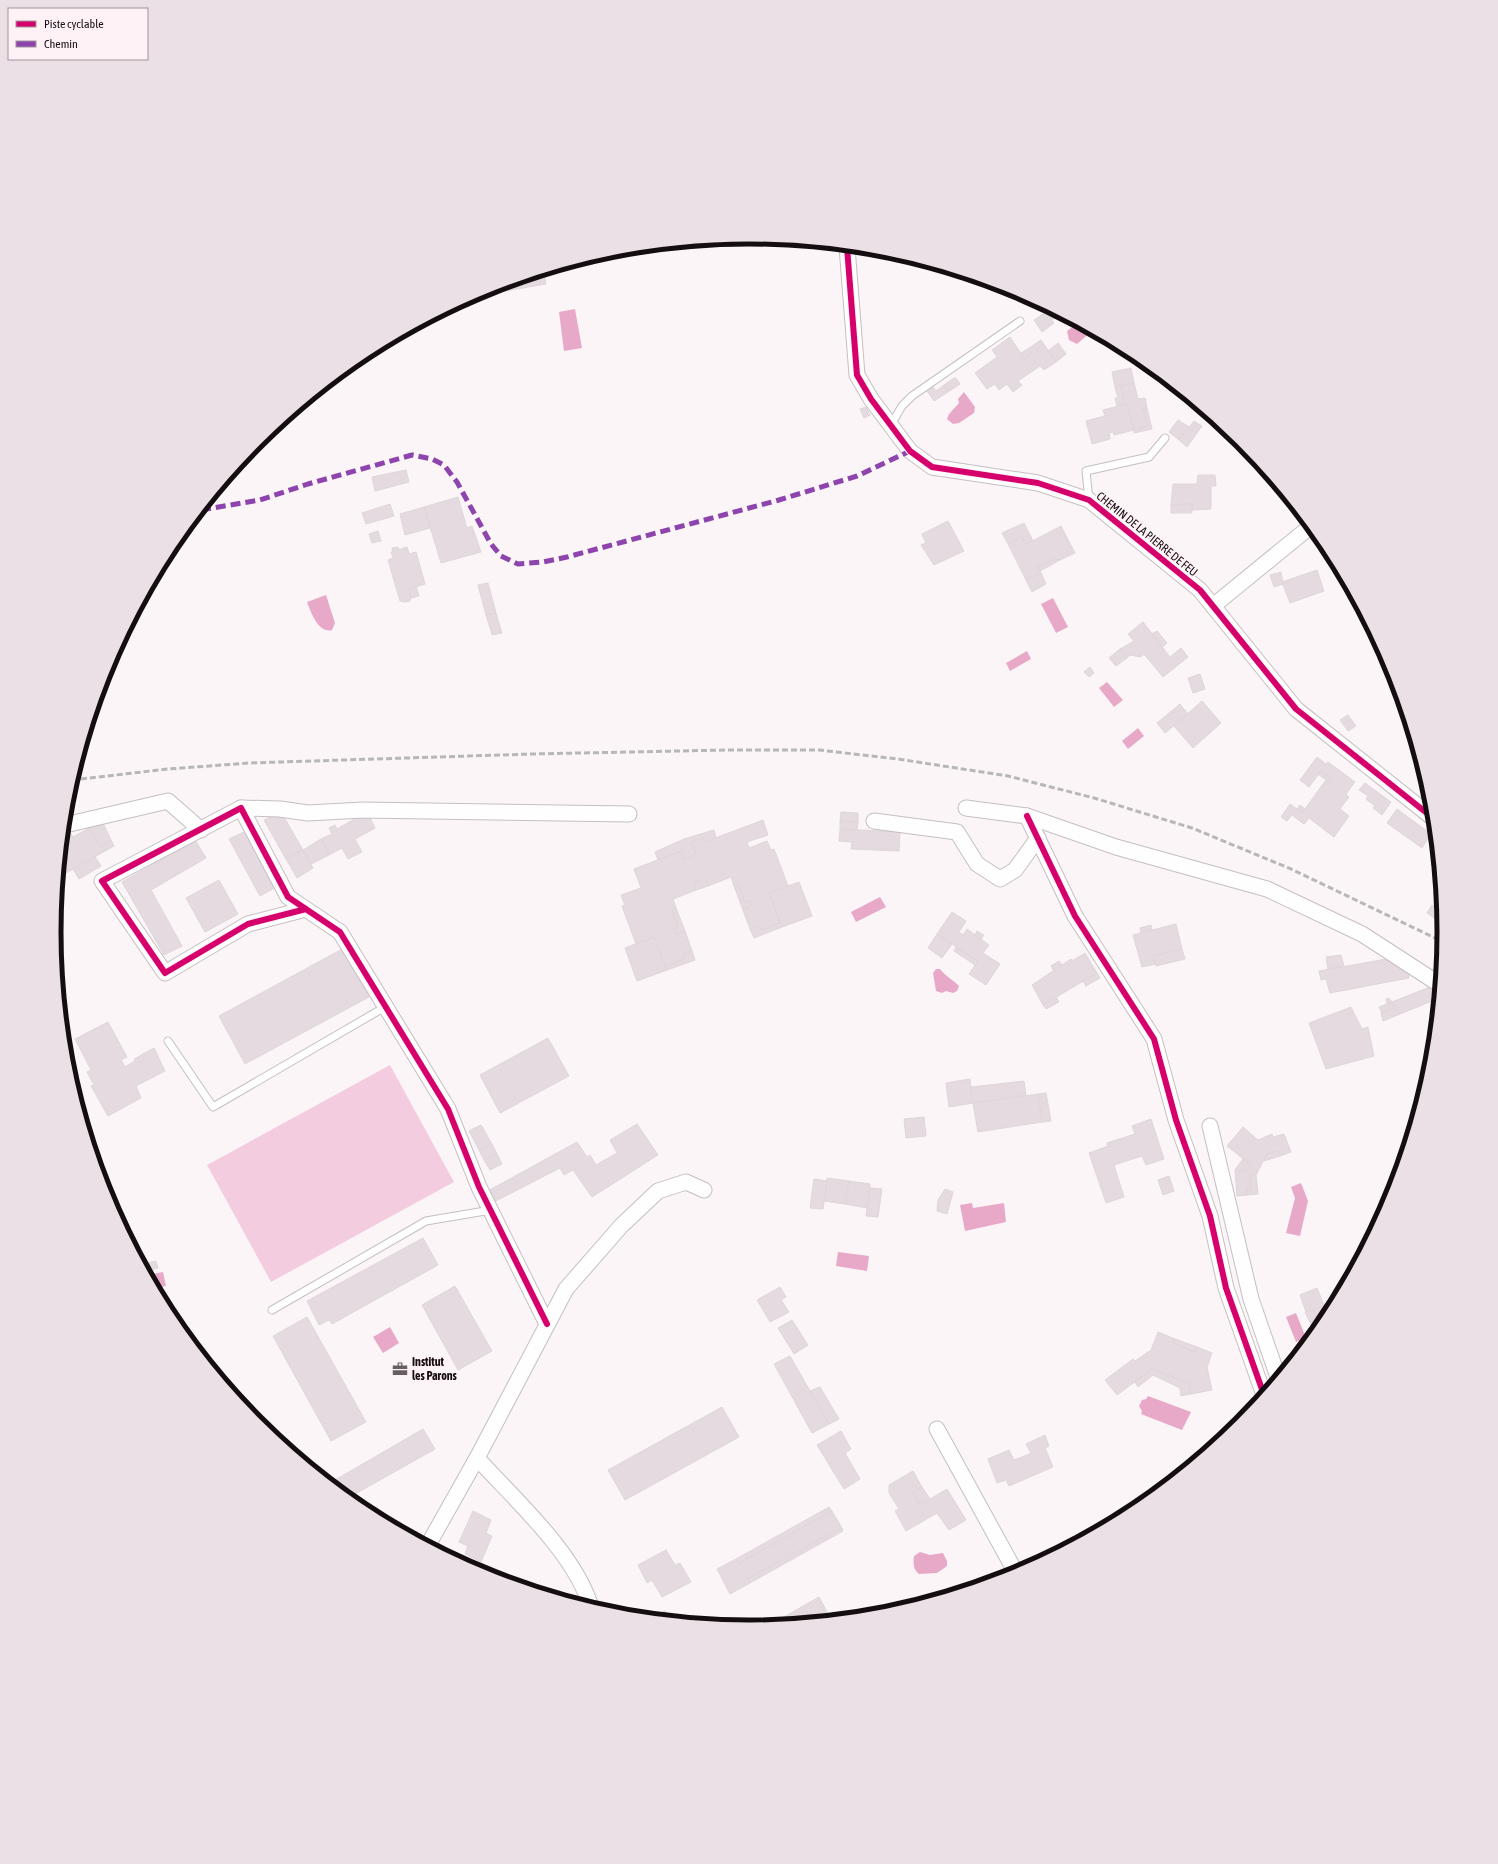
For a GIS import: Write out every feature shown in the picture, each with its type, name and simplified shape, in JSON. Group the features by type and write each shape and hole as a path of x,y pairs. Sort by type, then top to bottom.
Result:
{"street":[{"name":"CHEMIN DE LA PIERRE DE FEU","path":"847,251 857,375 871,399 910,451 932,467 1038,483 1089,500 1200,590 1296,709 1426,813"},
{"path":"1213,606 1307,530"},
{"path":"70,824 168,801 201,830"},
{"path":"306,909 248,924 165,973 102,881 242,808 280,809 308,813 363,810 629,814"},
{"path":"242,808 288,898 340,932 448,1109 479,1187 547,1324"},
{"path":"966,808 1028,816 1116,847 1267,889 1362,934 1435,982"},
{"path":"1028,816 1076,916 1154,1039 1176,1120 1210,1216 1226,1288 1262,1390"},
{"path":"874,820 957,832 977,864 1000,879 1015,870 1038,838"},
{"path":"1210,1126 1251,1298 1277,1373"},
{"path":"430,1541 477,1458 566,1289 621,1226 658,1191 686,1182 704,1190"},
{"path":"937,1430 1013,1568"},
{"path":"477,1458 563,1553 586,1591 589,1601"}],"lane":[{"path":"891,425 902,406 912,396 1020,321"},
{"path":"1089,500 1086,471 1149,457 1165,438"},
{"path":"168,1040 213,1106 385,1007"},
{"path":"272,1310 426,1221 491,1210"}],"shaded area":[{"path":"575,309 582,348 564,351 559,312"},
{"path":"1074,326 1089,334 1077,344 1069,340 1067,331"},
{"path":"964,392 975,407 974,413 959,423 953,424 947,419 949,414 959,403 958,399"},
{"path":"326,595 335,623 332,630 323,629 319,626 313,617 307,602"},
{"path":"1053,598 1068,627 1056,633 1041,604"},
{"path":"1027,651 1031,659 1010,671 1006,663"},
{"path":"1107,682 1123,700 1114,707 1099,688"},
{"path":"1138,728 1144,736 1128,749 1122,741"},
{"path":"880,897 886,907 856,922 851,912"},
{"path":"936,969 940,969 958,984 959,986 957,991 953,993 946,991 942,993 936,991 933,973"},
{"path":"390,1065 454,1182 271,1282 207,1165"},
{"path":"1301,1183 1308,1201 1300,1236 1286,1233 1295,1198 1291,1187"},
{"path":"972,1203 973,1208 1004,1203 1006,1222 965,1231 960,1205"},
{"path":"838,1252 869,1256 867,1271 836,1266"},
{"path":"163,1272 166,1286 160,1287 152,1274"},
{"path":"1296,1313 1305,1336 1303,1339 1296,1342 1286,1317"},
{"path":"390,1327 399,1343 383,1353 373,1337"},
{"path":"1148,1396 1191,1412 1182,1430 1141,1414 1142,1411 1139,1406 1142,1400 1146,1399"},
{"path":"920,1552 930,1555 943,1553 947,1561 947,1566 937,1573 919,1574 914,1566 914,1556"}],"building":[{"path":"545,276 546,284 495,293"},
{"path":"1046,312 1056,317 1052,320"},
{"path":"1046,312 1054,323 1042,332 1034,320"},
{"path":"1010,337 1024,358 1032,353 1029,348 1041,340 1056,362 1044,370 1040,366 1018,381 1022,385 1013,392 1007,384 999,390 995,384 987,389 975,373 997,357 992,350"},
{"path":"1058,343 1066,354 1056,362 1048,351"},
{"path":"1029,348 1032,353 1024,358 1021,353"},
{"path":"1131,368 1134,383 1115,387 1112,372"},
{"path":"956,378 960,384 948,392 944,385"},
{"path":"1134,383 1138,399 1145,398 1147,408 1143,409 1148,426 1134,430 1121,386"},
{"path":"944,385 948,392 934,401 927,391 933,387 936,391"},
{"path":"1121,386 1125,405 1117,406 1115,398 1118,398 1115,387"},
{"path":"1127,404 1134,430 1114,435 1113,432 1109,433 1110,439 1092,444 1086,421 1105,416 1103,410"},
{"path":"866,407 870,415 864,418 860,409"},
{"path":"1147,408 1152,429 1134,433 1134,430 1148,426 1143,409"},
{"path":"1178,420 1189,427 1179,440 1169,432"},
{"path":"1194,421 1202,426 1187,447 1179,440"},
{"path":"406,470 409,482 375,491 372,477"},
{"path":"1198,475 1215,475 1216,486 1211,486 1211,509 1192,510 1192,504 1171,505 1173,484 1197,484"},
{"path":"458,497 467,528 472,526 481,552 441,563 424,507"},
{"path":"390,504 394,516 366,524 362,513"},
{"path":"1192,504 1192,513 1171,513 1171,505"},
{"path":"424,507 430,528 405,535 400,514"},
{"path":"948,521 964,551 934,565 921,545 926,543 922,534"},
{"path":"1024,523 1033,541 1025,545 1022,537 1008,544 1002,533"},
{"path":"1061,526 1075,553 1060,560 1055,559 1038,567 1041,573 1026,580 1008,544 1022,537 1025,545"},
{"path":"378,531 381,541 372,543 369,534"},
{"path":"398,547 399,550 393,552 392,548"},
{"path":"407,547 409,554 416,552 425,584 409,589 411,599 410,601 405,602 400,601 388,560 393,558 391,552"},
{"path":"1055,559 1060,560 1040,571 1038,567"},
{"path":"1317,570 1324,591 1290,603 1282,582"},
{"path":"1281,572 1283,584 1274,587 1270,575"},
{"path":"1041,573 1046,584 1032,592 1026,580"},
{"path":"488,583 496,613 486,615 478,585"},
{"path":"416,586 419,596 411,598 409,589"},
{"path":"496,613 502,633 492,635 486,615"},
{"path":"1143,622 1170,657 1181,648 1188,657 1163,677 1144,654 1141,657 1130,655 1127,658 1120,649 1134,641 1128,634"},
{"path":"1157,631 1167,643 1162,647 1152,634"},
{"path":"1120,649 1127,658 1116,666 1109,658"},
{"path":"1090,667 1094,673 1089,677 1084,672"},
{"path":"1200,674 1205,689 1193,693 1188,678"},
{"path":"1202,701 1221,723 1193,748 1174,726"},
{"path":"1180,704 1188,714 1165,733 1157,723"},
{"path":"1348,715 1356,726 1348,731 1340,720"},
{"path":"1317,757 1326,764 1328,762 1355,782 1346,794 1349,797 1340,809 1349,816 1334,837 1309,818 1304,824 1292,815 1287,821 1281,817 1290,804 1302,813 1326,780 1329,782 1331,779 1321,771 1309,787 1300,780"},
{"path":"1321,771 1331,779 1329,782 1318,774"},
{"path":"1365,783 1391,802 1382,815 1373,808 1375,806 1366,799 1368,796 1359,790"},
{"path":"1300,805 1305,809 1302,813 1297,809"},
{"path":"1397,809 1430,833 1430,836 1422,848 1387,823"},
{"path":"281,812 303,850 286,859 264,820"},
{"path":"367,812 375,828 355,839 362,852 348,859 342,848 329,855 321,839 332,834 329,828 335,825 337,829"},
{"path":"841,812 858,813 858,822 840,821"},
{"path":"763,820 768,835 747,842 749,848 767,841 771,850 774,849 788,886 769,893 780,923 761,930 759,926 750,929 743,910 751,906 750,901 745,903 738,884 734,886 731,877 708,886 705,879 694,883 696,890 673,899 676,908 672,909 678,928 674,929 676,934 685,931 692,951 683,954 685,959 665,966 654,937 636,944 622,906 625,905 621,895 641,888 634,869 681,851 684,859 696,854 691,842 703,838 705,842"},
{"path":"102,821 111,840 100,847 89,828"},
{"path":"840,821 858,822 857,830 840,829"},
{"path":"89,828 100,847 111,840 114,846 66,873 64,869 69,831 73,837"},
{"path":"840,829 900,832 899,851 851,849 852,842 839,841"},
{"path":"714,830 716,838 705,842 703,838 691,842 696,854 684,859 681,851 658,860 655,852 684,839"},
{"path":"246,831 276,887 260,896 229,839"},
{"path":"321,839 329,855 311,864 303,850"},
{"path":"195,840 206,858 151,890 182,946 164,955 122,882"},
{"path":"303,850 313,868 297,878 286,859"},
{"path":"95,857 101,866 79,879 73,869"},
{"path":"705,879 708,886 696,890 694,883"},
{"path":"219,880 238,914 205,932 186,898"},
{"path":"799,882 812,916 782,927 769,893"},
{"path":"738,884 745,903 750,901 751,906 743,910 734,886"},
{"path":"1432,905 1436,908 1437,920 1427,913"},
{"path":"676,908 685,931 676,934 674,929 678,928 672,909"},
{"path":"952,912 966,921 959,932 963,935 967,929 989,945 983,953 1000,964 986,985 969,974 978,961 937,934"},
{"path":"780,923 782,927 754,938 750,929 759,926 761,930"},
{"path":"1176,924 1182,949 1153,956 1156,964 1142,967 1133,935"},
{"path":"1151,925 1152,930 1141,933 1140,928"},
{"path":"977,931 984,935 981,939 975,935"},
{"path":"937,934 952,944 942,958 928,948"},
{"path":"654,937 667,970 637,981 625,948"},
{"path":"956,947 978,961 975,965 954,951"},
{"path":"344,948 369,997 245,1064 219,1016"},
{"path":"1182,949 1185,959 1156,966 1153,956"},
{"path":"692,951 695,960 667,970 665,966 685,959 683,954"},
{"path":"1085,953 1097,973 1043,1005 1032,985 1071,959 1072,961"},
{"path":"1341,955 1344,966 1328,969 1326,957"},
{"path":"1392,958 1407,967 1409,978 1330,993 1326,979 1321,980 1319,971"},
{"path":"1059,961 1062,965 1053,970 1051,966"},
{"path":"1097,973 1100,978 1086,986 1083,981"},
{"path":"1435,985 1433,1000 1383,1021 1381,1013 1394,1008 1392,1002"},
{"path":"1056,997 1059,1002 1046,1009 1043,1005"},
{"path":"1389,998 1392,1002 1387,1004 1386,999"},
{"path":"1392,1002 1394,1008 1382,1013 1379,1007"},
{"path":"1351,1007 1362,1029 1368,1027 1374,1056 1326,1069 1309,1023"},
{"path":"108,1022 127,1057 121,1060 125,1067 135,1061 134,1059 154,1048 165,1071 136,1086 141,1098 108,1116 91,1086 94,1085 87,1072 91,1070 75,1039"},
{"path":"548,1038 569,1076 500,1113 480,1075"},
{"path":"970,1079 973,1103 949,1107 946,1083"},
{"path":"1024,1081 1026,1095 973,1103 971,1087"},
{"path":"1046,1093 1051,1121 1042,1122 1038,1094"},
{"path":"1038,1094 1042,1122 978,1132 973,1103"},
{"path":"924,1117 926,1136 906,1138 904,1119"},
{"path":"1151,1119 1164,1159 1146,1165 1142,1156 1114,1165 1124,1197 1106,1203 1089,1153 1111,1145 1110,1142 1135,1134 1132,1126"},
{"path":"637,1124 658,1155 592,1197 573,1170 564,1175 560,1168 492,1203 486,1192 577,1142 587,1157 590,1155 596,1165 617,1153 610,1140"},
{"path":"481,1125 492,1144 479,1150 469,1131"},
{"path":"1243,1127 1258,1140 1272,1134 1273,1137 1284,1134 1291,1152 1280,1156 1278,1151 1267,1154 1256,1175 1250,1175 1251,1188 1247,1189 1248,1195 1237,1196 1235,1170 1245,1172 1251,1165 1227,1146"},
{"path":"1110,1142 1111,1145 1108,1147 1107,1143"},
{"path":"492,1144 497,1154 484,1160 479,1150"},
{"path":"1278,1151 1280,1156 1264,1161 1267,1154"},
{"path":"497,1154 502,1164 490,1170 484,1160"},
{"path":"1243,1159 1251,1165 1245,1172 1235,1170"},
{"path":"1250,1175 1256,1175 1258,1194 1248,1195 1247,1189 1251,1188"},
{"path":"1169,1176 1174,1191 1163,1195 1158,1180"},
{"path":"827,1178 849,1181 845,1204 824,1201"},
{"path":"814,1179 827,1181 823,1209 810,1208"},
{"path":"849,1181 870,1184 867,1208 845,1204"},
{"path":"870,1188 882,1189 878,1217 866,1216"},
{"path":"945,1189 953,1192 947,1214 937,1211 938,1200"},
{"path":"423,1238 438,1265 332,1324 329,1320 319,1325 307,1301"},
{"path":"156,1261 158,1268 150,1270 148,1263"},
{"path":"455,1286 492,1351 458,1370 422,1305"},
{"path":"780,1287 786,1297 781,1300 789,1312 770,1322 757,1300"},
{"path":"1317,1288 1324,1305 1328,1304 1317,1319 1313,1309 1306,1312 1300,1295"},
{"path":"1313,1309 1317,1319 1312,1327 1305,1312"},
{"path":"307,1317 366,1422 331,1441 273,1336"},
{"path":"792,1320 808,1345 794,1354 778,1328"},
{"path":"1158,1332 1175,1339 1173,1343 1195,1352 1197,1347 1212,1353 1207,1367 1212,1390 1191,1394 1189,1383 1152,1369 1117,1395 1105,1380 1133,1359 1135,1361 1151,1350"},
{"path":"1175,1339 1197,1347 1195,1352 1173,1343"},
{"path":"790,1356 829,1424 812,1433 774,1364"},
{"path":"1152,1369 1189,1383 1191,1394 1181,1396 1180,1388 1153,1375 1138,1387 1135,1382"},
{"path":"820,1387 839,1419 829,1424 810,1391"},
{"path":"722,1407 739,1437 625,1500 608,1470"},
{"path":"423,1429 435,1449 354,1495 334,1481"},
{"path":"841,1431 851,1449 845,1453 860,1479 844,1489 817,1445"},
{"path":"1045,1435 1049,1446 1045,1448 1053,1467 1009,1486 1006,1480 997,1483 988,1459 1009,1450 1014,1460 1022,1457 1031,1453 1026,1444"},
{"path":"913,1471 922,1487 913,1492 920,1505 947,1489 966,1520 949,1530 937,1513 906,1531 895,1511 899,1509 889,1493 889,1485"},
{"path":"922,1487 930,1499 920,1505 913,1492"},
{"path":"829,1507 832,1511 738,1564 736,1559"},
{"path":"473,1511 491,1520 486,1533 492,1536 481,1562 465,1554 468,1546 459,1542"},
{"path":"832,1511 842,1528 747,1579 750,1583 730,1594 717,1569 736,1559 738,1564"},
{"path":"842,1528 843,1531 750,1583 747,1579"},
{"path":"666,1550 675,1565 680,1563 691,1582 662,1597 652,1580 647,1583 638,1565"},
{"path":"819,1597 829,1615 794,1619 785,1619 784,1617"},
{"path":"665,1611 667,1615 659,1614"}],"railway":[{"path":"78,779 168,769 249,763 532,754 728,750 819,750 898,759 1008,776 1094,798 1192,828 1291,869 1437,939"}],"marked path":[{"path":"206,509 260,500 308,484 412,455 432,459 444,465 457,482 491,544 501,556 518,564 543,562 567,557 779,500 857,476 910,451"}],"cycle path":[{"path":"847,251 857,375 871,399 910,451 932,467 1038,483 1089,500 1200,590 1296,709 1426,813"},
{"path":"306,909 248,924 165,973 102,881 241,808 288,897 340,932 448,1109 479,1187 547,1324"},
{"path":"1027,816 1075,916 1154,1039 1176,1120 1210,1216 1226,1288 1262,1390"}],"place":[{"name":"Institut les Parons","path":"400,1369"}]}
